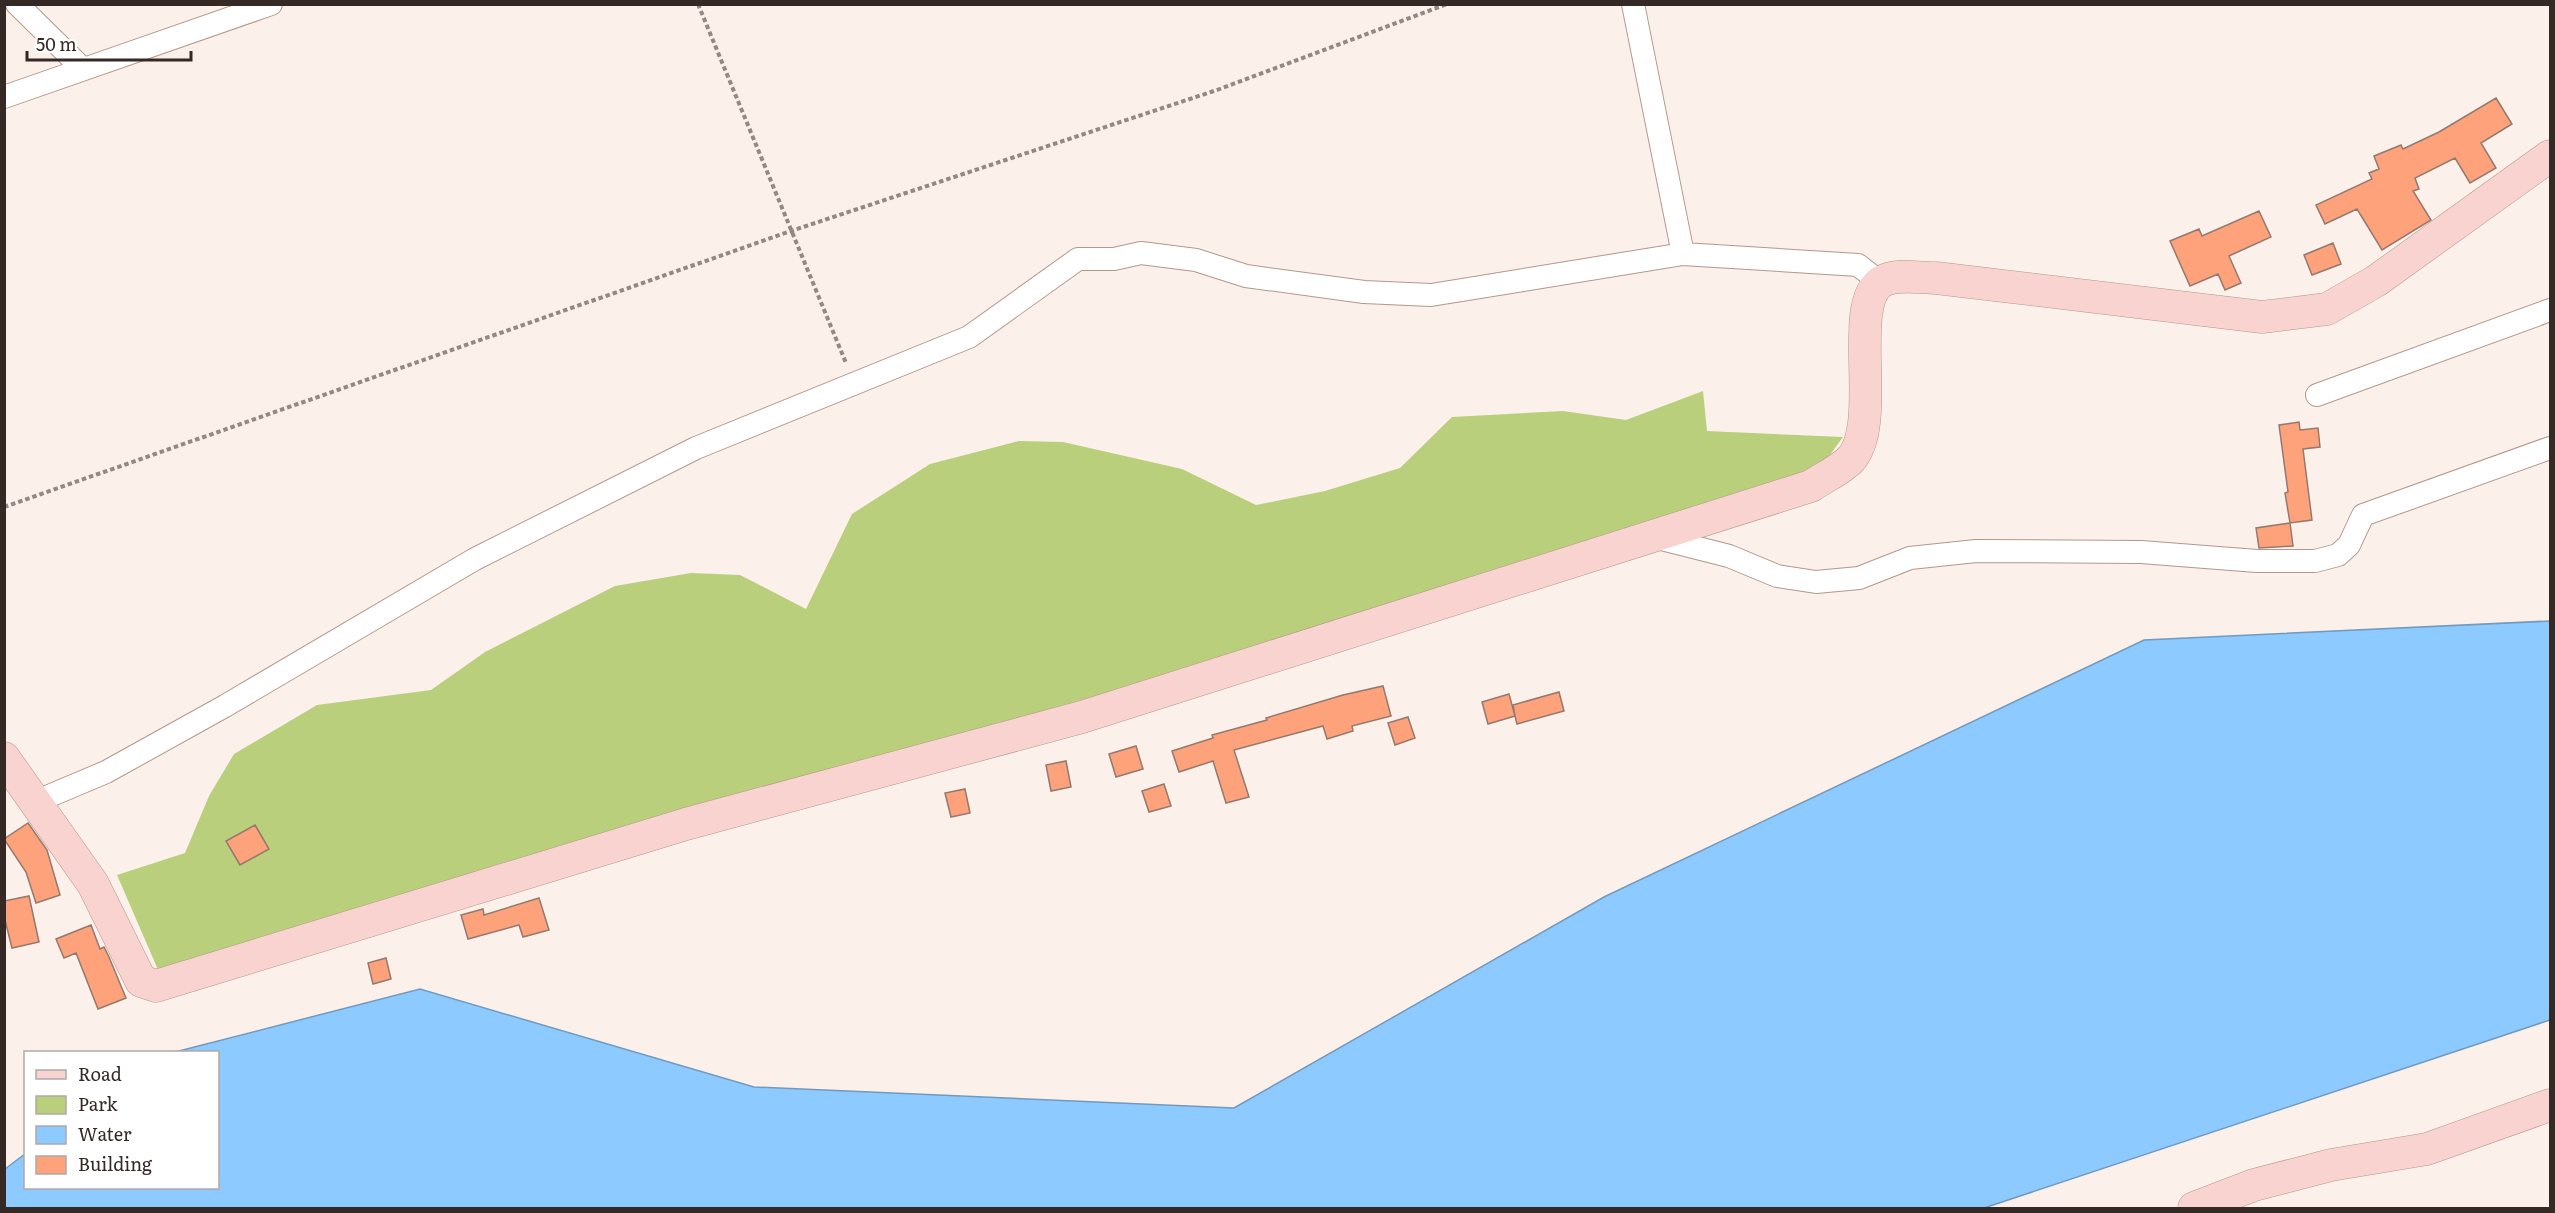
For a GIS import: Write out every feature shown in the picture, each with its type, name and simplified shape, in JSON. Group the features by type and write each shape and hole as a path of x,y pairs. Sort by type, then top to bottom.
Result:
{"main road":[{"path":"4,758 93,884 141,981 156,986 686,824 1082,717 1811,486 1851,459 1864,431 1867,316 1872,295 1881,283 1894,278 1936,278 2262,317 2327,309 2376,281 2550,156"},
{"path":"2193,1209 2254,1185 2331,1165 2427,1149 2550,1106"}],"street":[{"path":"17,4 83,69"},
{"path":"4,97 271,4"},
{"path":"1633,4 1683,254"},
{"path":"34,802 106,772 225,706 475,559 696,448 969,337 1078,259 1114,259 1141,253 1196,260 1246,276 1365,292 1431,295 1683,254 1858,265 1881,283"},
{"path":"2317,395 2550,310"},
{"path":"1653,537 1729,556 1777,576 1816,582 1858,578 1910,558 1976,551 2141,552 2257,561 2315,561 2338,555 2349,545 2363,515 2550,448"}],"path":[{"path":"698,4 855,383"},
{"path":"4,507 791,231 1217,90 1447,4"}],"green space":[{"path":"1703,391 1707,431 1843,437 1822,466 1361,620 690,812 159,972 117,875 185,853 209,796 234,754 317,705 431,690 485,652 615,586 691,573 740,575 806,609 852,514 930,464 1019,441 1063,442 1182,469 1256,505 1325,491 1400,468 1452,417 1563,411 1626,420"}],"water":[{"path":"2550,621 2550,1020 1984,1208 5,1208 5,1169 24,1155 24,1189 219,1189 219,1051 179,1051 420,989 754,1087 1234,1108 1604,897 2144,640"}],"building":[{"path":"2496,98 2512,124 2481,143 2496,168 2470,183 2455,158 2415,178 2419,189 2413,191 2431,220 2382,250 2357,209 2325,224 2316,205 2372,179 2369,173 2379,169 2374,156 2401,145 2403,149 2439,132"},
{"path":"2259,211 2271,237 2229,256 2241,283 2225,290 2218,274 2190,286 2170,241 2199,229 2202,236"},
{"path":"2333,243 2341,264 2312,275 2304,255"},
{"path":"2299,422 2300,430 2318,428 2320,447 2303,449 2312,520 2290,523 2279,425"},
{"path":"2290,523 2293,546 2259,548 2256,528"},
{"path":"1383,686 1391,716 1352,726 1353,731 1327,739 1323,726 1234,750 1249,797 1226,803 1213,761 1179,772 1172,751 1213,738 1212,735 1267,720 1266,718 1343,695"},
{"path":"1559,692 1564,711 1517,724 1513,705"},
{"path":"1509,694 1515,716 1488,724 1482,702"},
{"path":"1408,717 1415,738 1395,745 1388,723"},
{"path":"1136,746 1143,769 1116,777 1109,754"},
{"path":"1066,761 1071,787 1051,791 1046,765"},
{"path":"1164,784 1171,806 1149,812 1142,791"},
{"path":"965,789 970,813 951,817 945,793"},
{"path":"28,823 47,850 60,895 36,903 26,872 4,839"},
{"path":"255,825 269,849 240,865 226,841"},
{"path":"29,896 39,942 12,948 4,916 4,901"},
{"path":"539,898 549,930 523,937 519,925 468,939 461,915 483,909 484,915"},
{"path":"91,925 100,949 104,947 109,957 126,998 98,1009 76,953 64,958 56,939"},
{"path":"386,958 391,979 373,984 368,963"}]}
